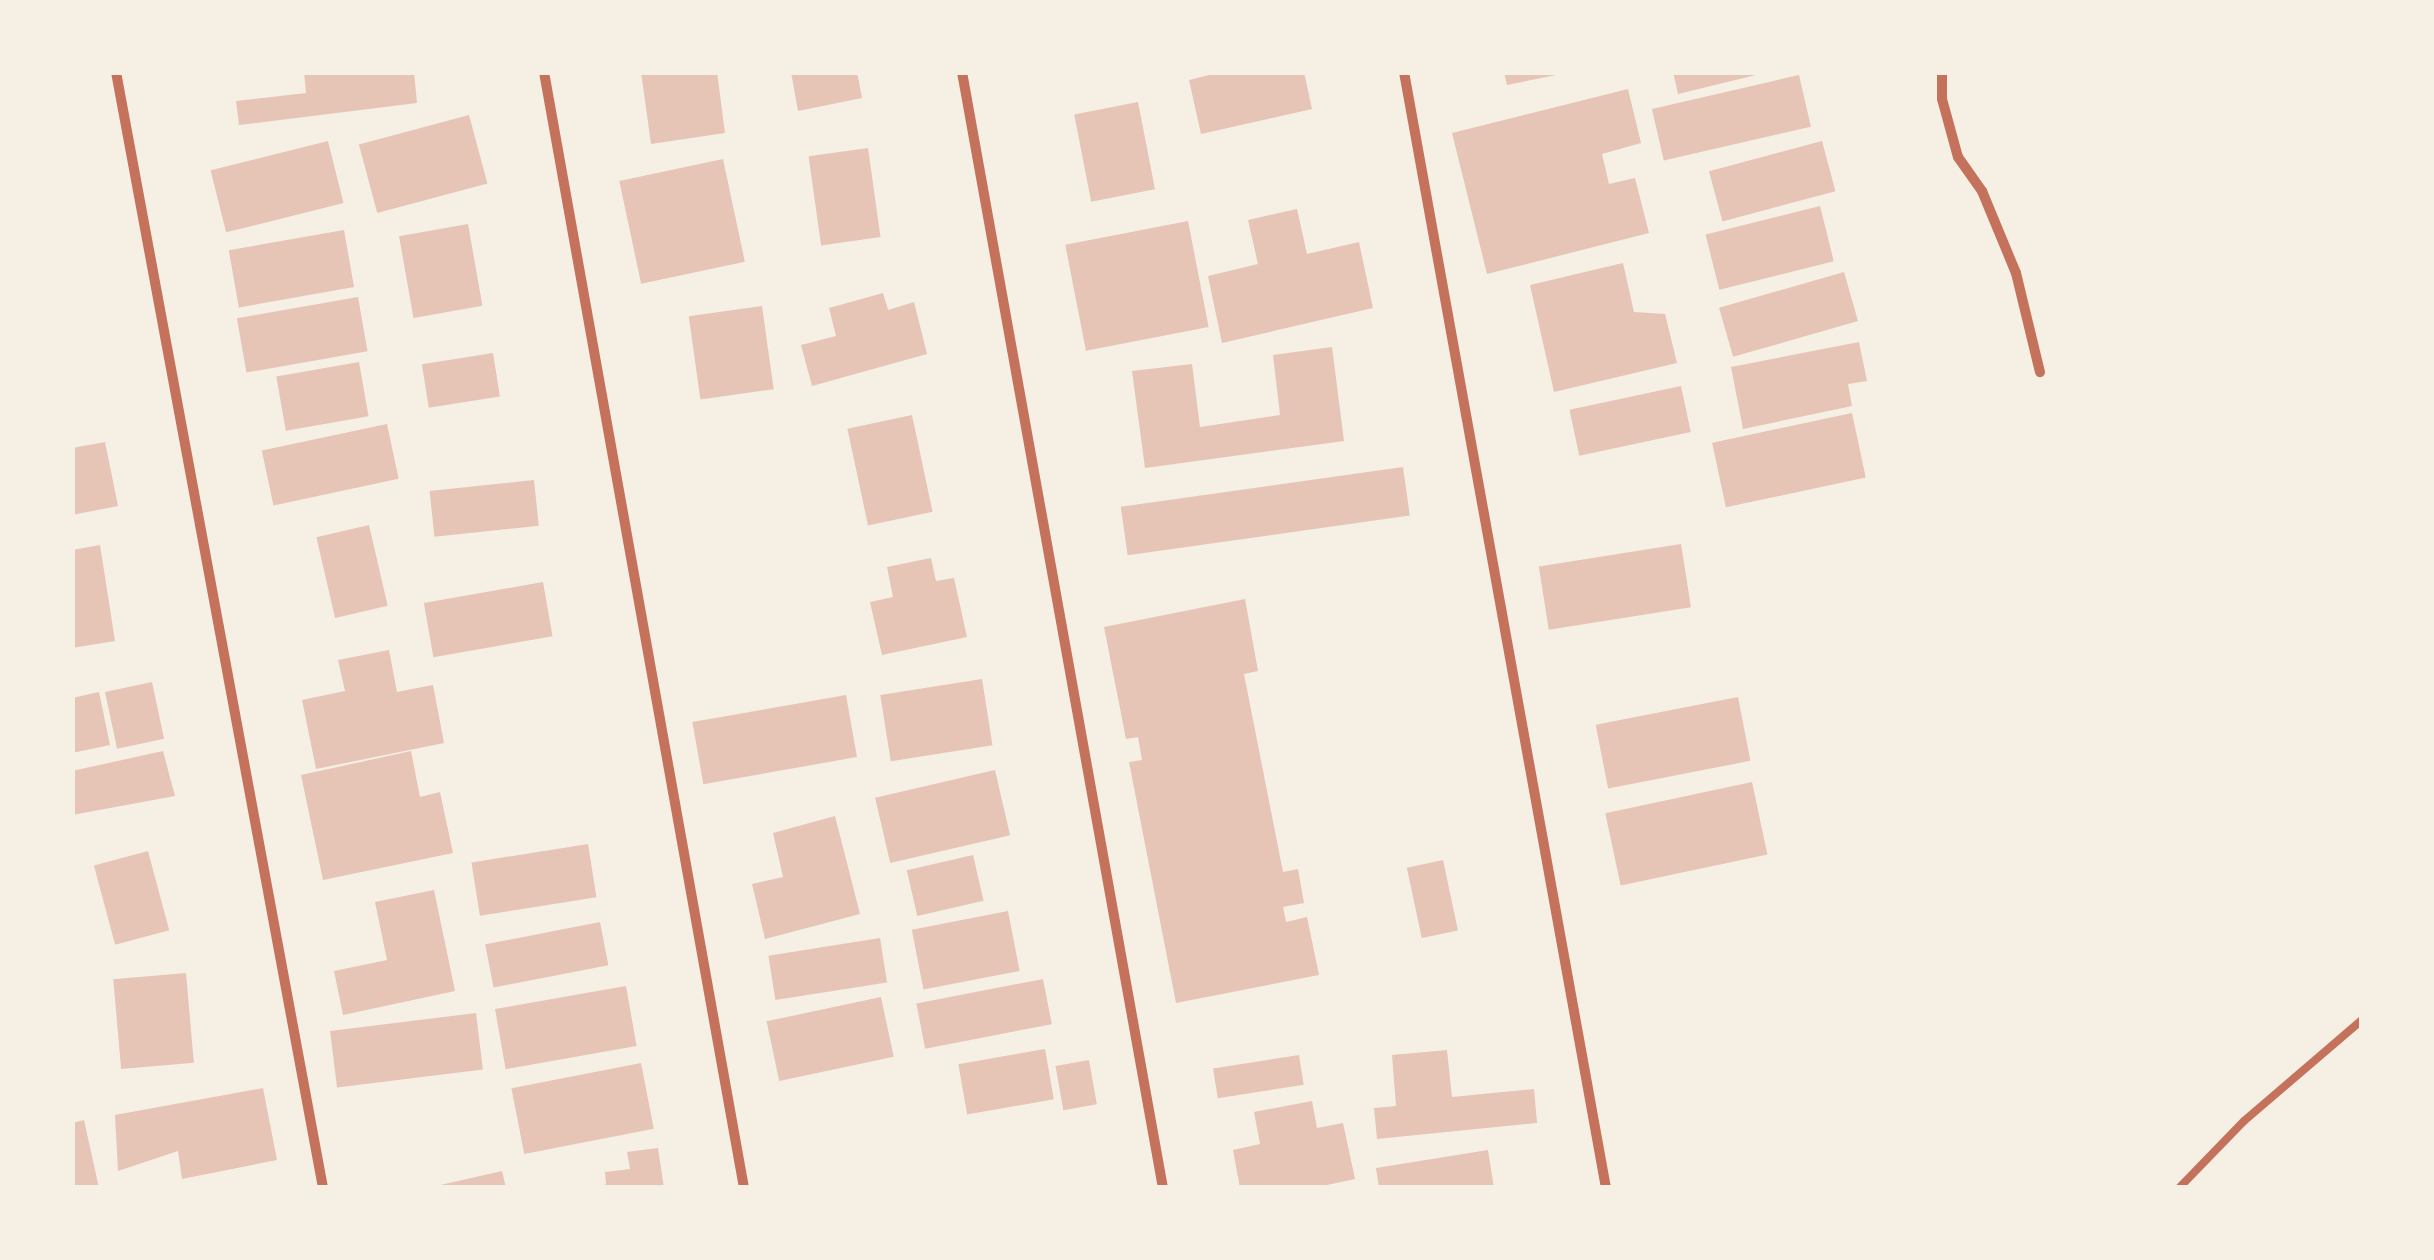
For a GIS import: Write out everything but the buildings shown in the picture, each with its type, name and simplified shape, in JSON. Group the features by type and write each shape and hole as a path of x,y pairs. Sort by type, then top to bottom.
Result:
{"street":[{"path":"116,72 323,1188"},
{"path":"544,72 744,1188"},
{"path":"962,72 1163,1188"},
{"path":"1404,72 1606,1188"},
{"path":"1942,72 1942,99 1958,157 1982,191 2016,273 2040,372"}],"lane":[{"path":"2180,1188 2244,1121 2362,1020"}]}
